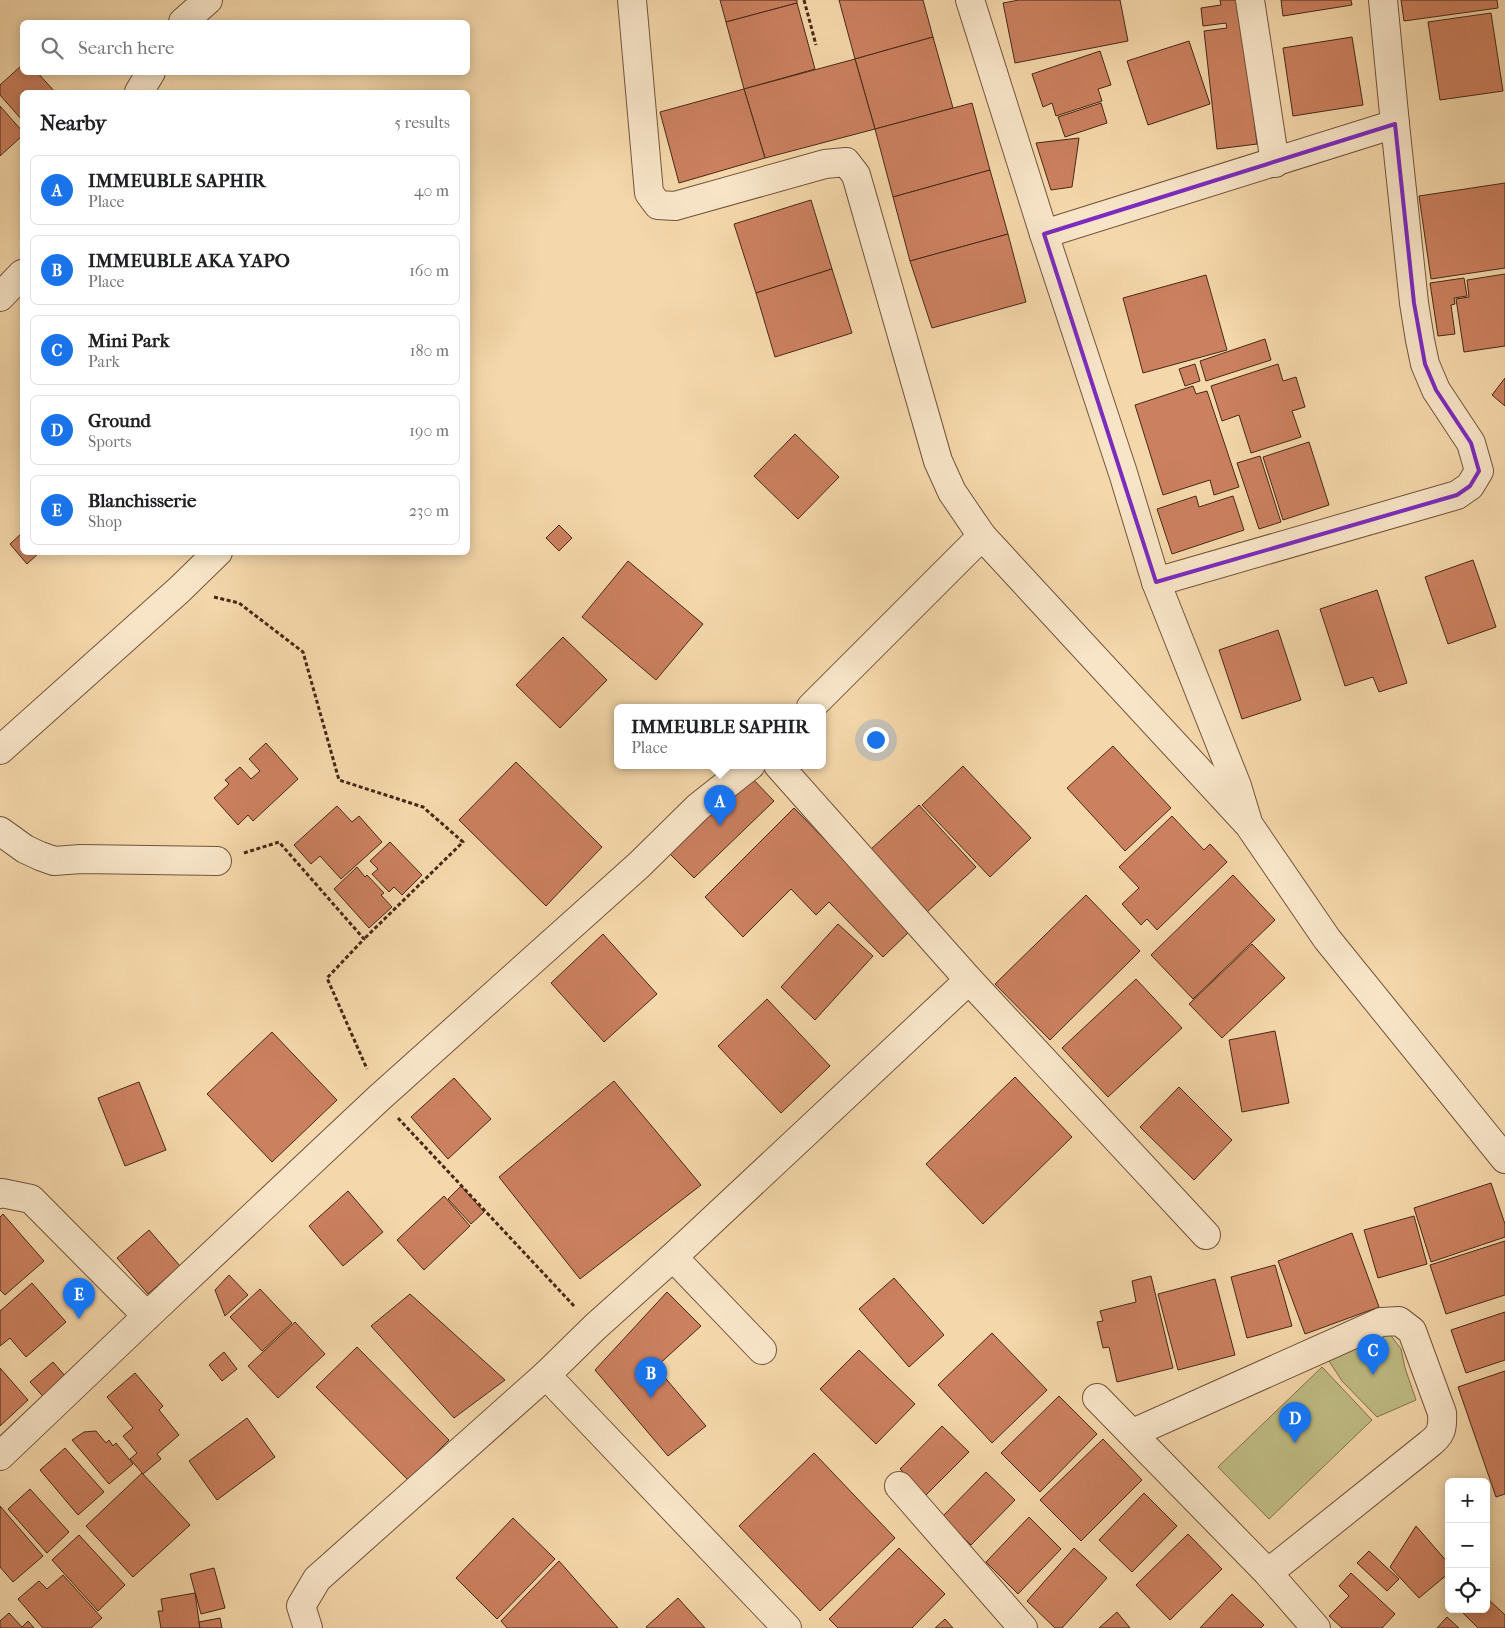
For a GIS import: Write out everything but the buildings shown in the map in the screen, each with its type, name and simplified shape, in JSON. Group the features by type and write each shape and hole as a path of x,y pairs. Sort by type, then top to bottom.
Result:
{"street":[{"path":"185,20 208,0"},
{"path":"632,0 649,193 658,205 676,206 825,164 846,162 856,175 938,461 952,492 982,536 1249,825 1327,939 1505,1159"},
{"path":"970,0 1044,234 1123,472 1156,582 1237,786 1249,825"},
{"path":"1250,0 1275,163"},
{"path":"1156,582 1457,495 1470,486 1479,471 1472,443 1436,390 1425,364 1414,303 1394,124 1383,0"},
{"path":"140,90 150,75"},
{"path":"1044,234 1275,163 1394,124"},
{"path":"0,297 20,276"},
{"path":"814,704 982,536"},
{"path":"0,750 179,590 215,555"},
{"path":"0,1456 379,1098 639,864 698,807 746,769"},
{"path":"782,769 969,980 1206,1235"},
{"path":"0,831 25,850 54,860 217,861"},
{"path":"308,1628 301,1606 318,1579 546,1375 595,1327 673,1257 969,980"},
{"path":"0,1194 31,1199 147,1316"},
{"path":"673,1257 762,1350"},
{"path":"1133,1433 1381,1322 1399,1321 1412,1331 1442,1413 1441,1433 1268,1573"},
{"path":"546,1375 787,1628"},
{"path":"1097,1398 1268,1573 1316,1628"},
{"path":"899,1486 1023,1628"}],"path":[{"path":"804,0 816,44"},
{"path":"179,590 239,603 303,652 339,780 423,807 463,842 327,978 379,1098 595,1327"},
{"path":"217,861 279,842 364,939"}],"highlighted area":[{"path":"1395,124 1414,303 1425,364 1436,390 1471,443 1479,471 1470,486 1457,495 1156,582 1044,234"}],"shaded area":[{"path":"1389,1333 1401,1349 1405,1368 1416,1400 1377,1417 1342,1381 1327,1358"},
{"path":"1322,1367 1372,1420 1269,1519 1218,1467"}],"place":[{"name":"IMMEUBLE SAPHIR","path":"720,826"},
{"name":"Blanchisserie","path":"79,1319"},
{"name":"Mini Park","path":"1373,1375"},
{"name":"IMMEUBLE AKA YAPO","path":"651,1398"},
{"name":"Ground","path":"1295,1443"}]}
